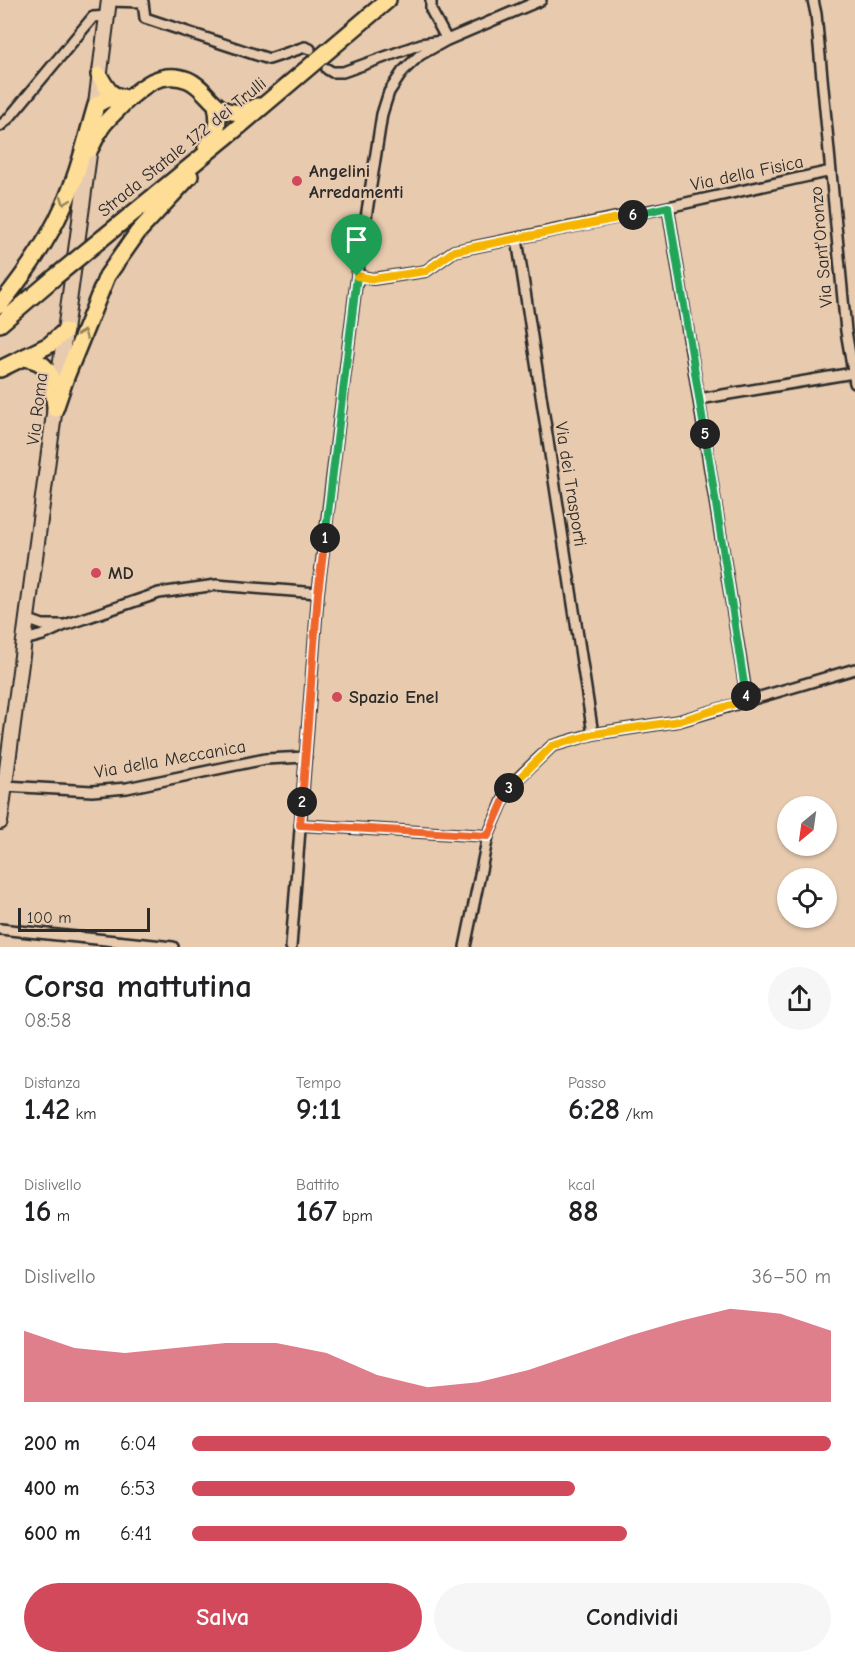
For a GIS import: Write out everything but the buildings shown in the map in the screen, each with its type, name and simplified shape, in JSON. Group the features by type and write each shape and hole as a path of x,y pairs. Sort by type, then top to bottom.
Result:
{"main road":[{"name":"Strada Statale 172 dei Trulli","path":"0,324 388,0"},
{"path":"99,75 109,92 126,96"},
{"path":"90,149 102,128 126,96 158,78 174,76 189,80 216,105 227,111 241,112 267,103"},
{"path":"0,304 24,276 46,241 64,205 96,105 105,100 126,96"},
{"path":"192,165 216,134 219,118 216,105"},
{"path":"55,409 107,276 138,232 236,129"},
{"path":"0,369 49,345 64,331"},
{"path":"24,358 36,360 45,365 51,375 55,409"}],"street":[{"path":"431,0 431,10 447,40"},
{"path":"291,947 318,593 357,276 382,114 389,92 403,71 420,55 447,40 541,0"},
{"name":"Via Sant'Oronzo","path":"813,0 846,331 854,378"},
{"path":"109,1 143,1 145,18 268,59 305,47 310,49"},
{"name":"Via Roma","path":"0,822 109,1"},
{"path":"0,126 93,17 107,16"},
{"path":"327,69 332,72 343,72 420,44 447,40"},
{"path":"394,54 403,71"},
{"name":"Via della Fisica","path":"357,276 373,279 426,271 454,251 831,171"},
{"path":"668,207 747,700"},
{"name":"Via dei Trasporti","path":"517,239 594,734"},
{"path":"699,399 854,378"},
{"path":"24,640 44,635 65,625 159,593 216,585 318,593"},
{"path":"26,619 43,625 65,625"},
{"path":"465,947 488,836 509,788 552,746 594,734 679,721 855,669"},
{"name":"Via della Meccanica","path":"5,786 92,791 127,788 265,759 306,757"},
{"path":"300,825 488,836"},
{"path":"0,929 173,947"}],"place":[{"name":"Angelini Arredamenti","path":"297,181"},
{"name":"MD","path":"96,573"},
{"name":"Spazio Enel","path":"337,697"}],"route":[{"path":"668,207 747,700 679,721 594,734 552,746 509,788 488,836 300,825 318,593 357,276 373,279 426,271 454,251 668,207"}]}
